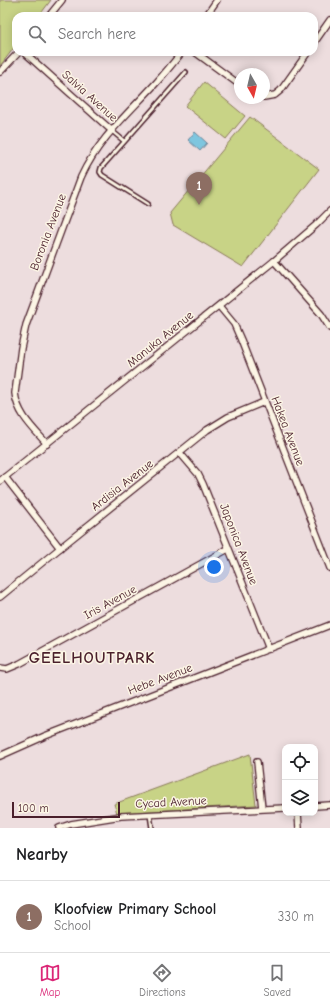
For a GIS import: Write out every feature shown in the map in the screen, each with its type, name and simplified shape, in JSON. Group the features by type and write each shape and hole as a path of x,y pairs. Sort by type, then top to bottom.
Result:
{"street":[{"path":"52,12 62,0"},
{"path":"209,12 217,0"},
{"path":"318,37 330,20"},
{"path":"0,72 15,56"},
{"name":"Salvia Avenue","path":"28,56 111,130"},
{"name":"Boronia Avenue","path":"47,444 24,417 16,400 15,393 21,348 26,325 88,161 111,130 156,83 179,56"},
{"path":"200,56 234,81"},
{"path":"270,96 275,95 281,90 305,56"},
{"name":"Manuka Avenue","path":"2,479 219,306 274,261 330,211"},
{"path":"274,261 321,314 330,328"},
{"name":"Hakea Avenue","path":"219,306 234,324 241,340 330,568"},
{"name":"Ardisia Avenue","path":"0,598 60,548 217,423 264,402"},
{"name":"Japonica Avenue","path":"180,453 198,474 203,484 269,649"},
{"path":"2,479 60,548"},
{"name":"Iris Avenue","path":"0,668 7,669 20,664 228,549"},
{"name":"Hebe Avenue","path":"0,756 45,736 330,625"},
{"path":"257,762 262,808"},
{"path":"318,806 330,805"},
{"name":"Cycad Avenue","path":"58,828 121,816 282,808"},
{"path":"298,816 299,828"}],"lane":[{"path":"148,204 102,175 100,172 101,168 186,72"},
{"name":"Salvia Avenue","path":"111,130 124,141"},
{"path":"150,815 152,828"}],"green space":[{"path":"0,0 51,0 42,12 12,12 12,50 0,66"},
{"path":"204,82 245,116 226,139 185,106"},
{"path":"250,117 319,169 243,267 173,225 170,213"},
{"path":"250,754 256,805 117,813 114,804"}],"water":[{"path":"195,132 207,143 200,151 188,140"}],"place":[{"name":"Kloofview Primary School","path":"199,205"}],"district":[{"name":"GEELHOUTPARK","path":"92,657"}]}
